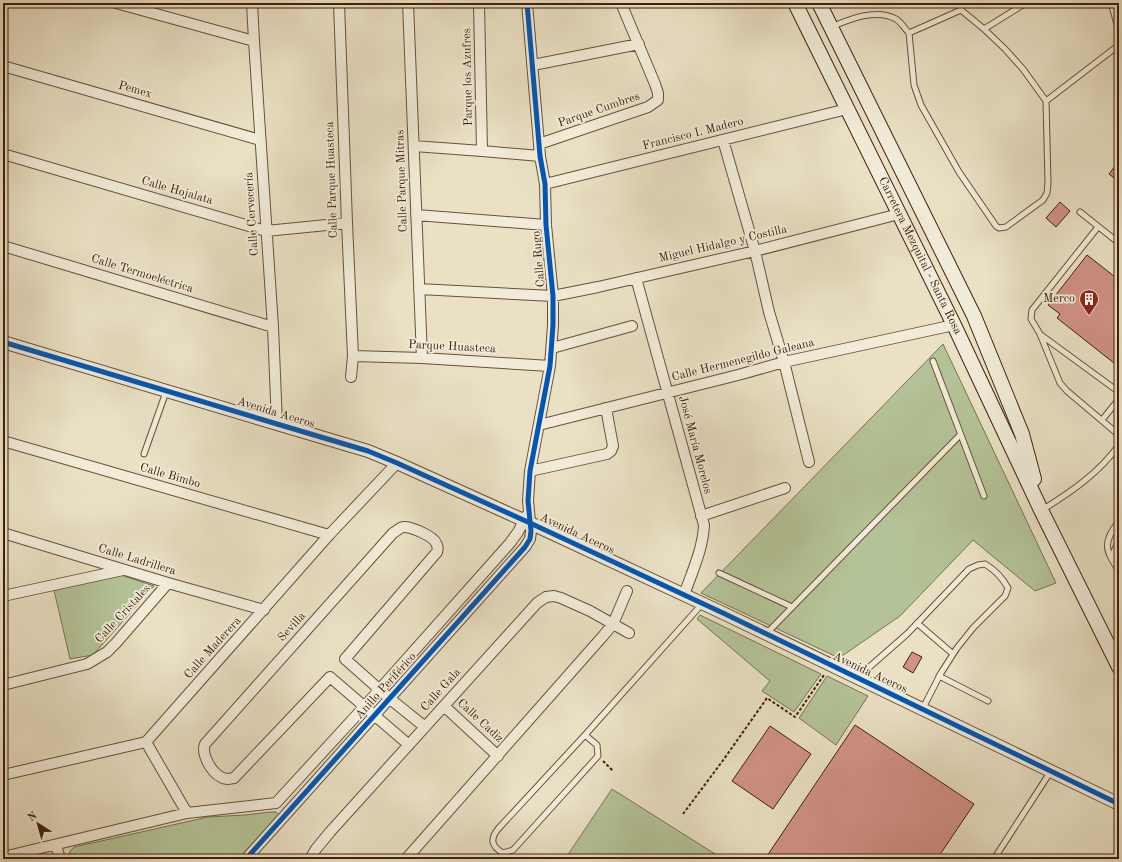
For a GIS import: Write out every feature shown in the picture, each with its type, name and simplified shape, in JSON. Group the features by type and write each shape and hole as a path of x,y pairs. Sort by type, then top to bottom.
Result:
{"main road":[{"name":"Carretera Mezquital - Santa Rosa","path":"795,3 954,324 1041,510 1119,667"},
{"name":"Carretera Mezquital - Santa Rosa","path":"819,3 974,316 1022,434 1041,510"}],"street":[{"path":"116,3 254,41"},
{"name":"Calle Cervecería","path":"252,3 273,327 277,424"},
{"name":"Calle Parque Huasteca","path":"339,3 353,356 351,377"},
{"name":"Calle Parque Mitras","path":"408,3 422,358"},
{"name":"Parque los Azufres","path":"479,3 482,150"},
{"name":"Calle Rugo","path":"527,3 553,296 552,348 550,366 530,471 528,488 528,518"},
{"name":"Parque Cumbres","path":"539,144 648,108 658,100 658,93 621,3"},
{"path":"533,65 639,44"},
{"name":"Pemex","path":"3,66 260,140"},
{"name":"Francisco I. Madero","path":"544,184 847,109"},
{"path":"723,140 755,250 768,312 784,362 809,462"},
{"path":"414,146 482,150 540,156"},
{"name":"Calle Hojalata","path":"3,154 266,231 347,224"},
{"name":"Miguel Hidalgo y Costilla","path":"419,289 553,296 598,287 755,250 899,214"},
{"path":"416,215 546,225"},
{"name":"Calle Termoeléctrica","path":"3,246 273,327"},
{"name":"José María Morelos","path":"636,278 704,525 701,546 684,595"},
{"name":"Calle Hermenegildo Galeana","path":"539,425 784,362 954,324"},
{"path":"552,348 632,326"},
{"name":"Avenida Aceros","path":"3,342 368,451 397,463 528,518 702,604 1119,804"},
{"name":"Parque Huasteca","path":"353,356 422,358 550,366"},
{"path":"530,471 607,454 611,451 613,446 606,408"},
{"name":"Calle Bimbo","path":"3,441 329,535"},
{"name":"Calle Maderera","path":"146,742 329,535 397,463"},
{"path":"702,516 785,488"},
{"name":"Anillo Periférico","path":"276,803 380,689 518,532 528,518"},
{"name":"Anillo Periférico","path":"246,859 491,583 525,547 530,539 528,518"},
{"name":"Sevilla","path":"364,707 330,677 234,778 226,779 219,777 204,755 203,749 205,744 393,533 400,528 413,528 432,538 436,542 438,547 437,552 345,660 380,689"},
{"name":"Calle Ladrillera","path":"3,533 168,584 264,610"},
{"path":"3,596 125,570"},
{"path":"480,575 491,583"},
{"name":"Calle Cristales","path":"3,684 80,666 97,659 107,652 168,584"},
{"path":"406,859 613,624 626,591"},
{"name":"Calle Gala","path":"310,859 321,843 537,603 546,597 554,596 561,598 628,633"},
{"path":"380,689 425,727"},
{"name":"Calle Cadiz","path":"444,706 498,756"},
{"path":"364,707 409,745"},
{"path":"3,775 146,742 186,813"},
{"path":"3,857 186,813 276,803 286,814"},
{"path":"56,845 60,859"}],"lane":[{"path":"831,27 871,14 884,15 896,19 909,33 914,85 921,105 958,172 999,228 1006,227 1043,200 1047,193 1046,101 1023,70 984,29 961,10 960,3"},
{"path":"984,29 1026,3"},
{"path":"1111,3 1119,31"},
{"path":"909,33 961,10"},
{"path":"1046,101 1119,45"},
{"path":"1080,212 1119,243"},
{"path":"1098,227 1032,310 1031,319 1040,334 1060,383 1067,391 1119,435"},
{"path":"1040,334 1119,392"},
{"path":"933,361 960,436 984,496"},
{"path":"144,454 167,391"},
{"path":"1102,420 1119,399"},
{"path":"766,634 960,436"},
{"path":"1041,510 1075,490 1113,454 1119,445"},
{"path":"1119,520 1109,534 1107,541 1107,549 1119,571"},
{"path":"1115,565 1114,551 1119,541"},
{"path":"856,678 917,623 969,569 985,564 993,569 1003,579 1008,588 1005,596 973,628 953,654 939,676 922,709"},
{"path":"719,573 792,607"},
{"path":"585,735 597,745 598,756 513,850 503,853 498,850 492,841 493,835 702,604"},
{"path":"917,623 953,654"},
{"path":"939,676 988,701"},
{"path":"994,859 1051,771"}],"path":[{"path":"683,814 767,698 795,717 831,666"},
{"path":"598,756 613,771"}],"green space":[{"path":"943,344 1056,583 1035,591 973,540 900,616 839,658 701,593"},
{"path":"121,575 154,586 93,655 70,659 54,590"},
{"path":"700,615 821,674 794,712 762,691 770,681 697,619"},
{"path":"827,676 868,696 836,745 799,718"},
{"path":"612,789 723,859 565,859"},
{"path":"276,812 279,815 241,859 68,859 70,851 74,847 208,817"}],"building":[{"path":"1119,161 1119,182 1109,174"},
{"path":"1060,202 1070,211 1056,227 1046,218"},
{"name":"Merco","path":"1087,255 1119,280 1119,367 1057,318 1060,314 1048,305"},
{"path":"912,652 922,657 913,673 903,667"},
{"path":"855,725 974,804 937,859 765,859"},
{"path":"770,726 811,754 773,809 732,781"}],"cycle path":[{"path":"246,859 525,547 530,539 531,531 528,501 530,471 550,366 553,325 553,296 546,225 545,184 540,156 527,3"},
{"path":"3,342 368,451 397,463 723,613 1119,804"}],"place":[{"name":"Merco","path":"1089,316"}]}
